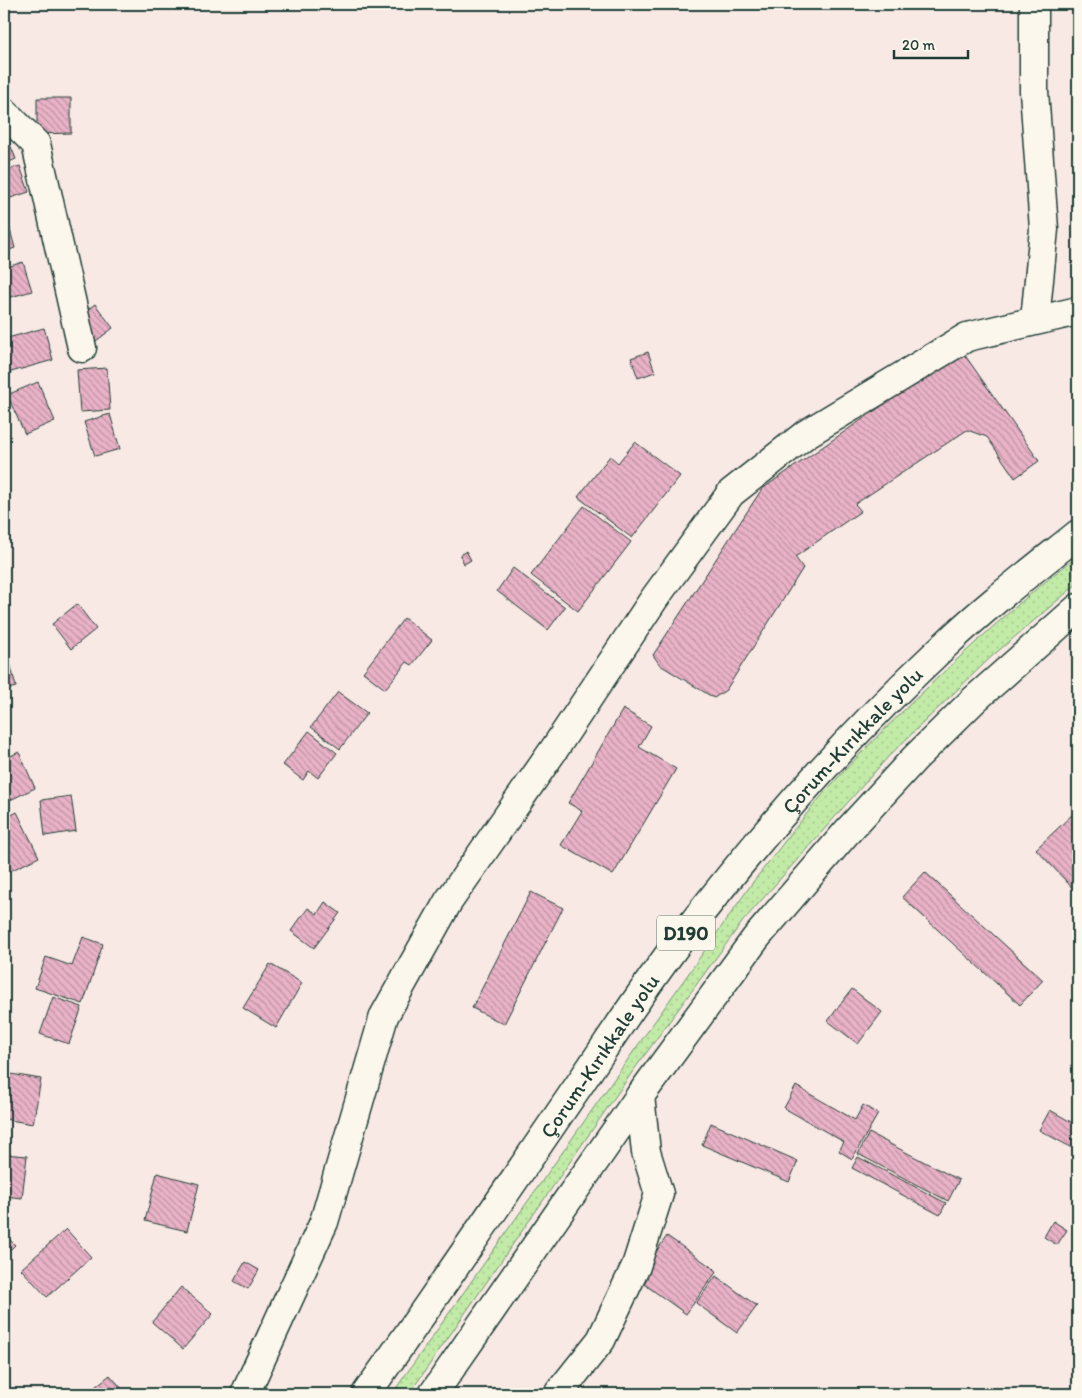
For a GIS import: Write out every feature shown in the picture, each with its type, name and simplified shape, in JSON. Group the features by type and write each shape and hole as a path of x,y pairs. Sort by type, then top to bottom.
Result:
{"main road":[{"path":"1034,4 1034,91 1044,228 1035,320"},
{"path":"4,112 36,144 82,348"},
{"path":"245,1394 324,1222 384,1016 448,902 555,748 654,599 731,493 806,434 966,337 1078,311"},
{"name":"Çorum-Kırıkkale yolu","path":"366,1394 674,949 731,876 817,776 873,715 946,644 1030,572 1078,534"},
{"name":"D190","path":"433,1394 640,1096 756,938 846,833 914,759 975,699 1078,608"},
{"path":"558,1394 601,1340 636,1266 659,1194 646,1152 640,1096"}],"green space":[{"path":"1078,556 1078,583 990,658 888,757 743,921 633,1071 409,1394 392,1394 753,882 802,819 876,738 965,652 1012,610"}],"building":[{"path":"37,98 71,98 71,133 37,134"},
{"path":"4,130 16,159 4,164"},
{"path":"20,166 29,192 4,200 4,171"},
{"path":"4,208 15,248 4,252"},
{"path":"23,262 32,291 4,299 4,268"},
{"path":"95,304 113,328 96,341 78,317"},
{"path":"44,328 53,360 4,374 4,339"},
{"path":"648,352 655,372 638,378 631,358"},
{"path":"964,354 1039,461 1015,478 987,437 967,430 855,504 861,511 795,557 803,568 726,690 714,698 660,665 653,655 762,489 952,357"},
{"path":"107,368 110,410 80,412 77,370"},
{"path":"38,382 55,421 25,434 7,395"},
{"path":"110,414 120,449 95,456 84,422"},
{"path":"635,442 680,476 632,538 578,497 610,456 618,463"},
{"path":"584,506 631,542 578,611 531,575"},
{"path":"466,551 471,560 464,564 460,555"},
{"path":"513,568 565,607 548,630 497,591"},
{"path":"77,604 96,629 71,649 52,624"},
{"path":"404,618 432,640 412,665 407,662 385,689 363,672"},
{"path":"7,650 16,687 4,690 4,651"},
{"path":"338,692 367,713 340,749 311,727"},
{"path":"623,709 651,726 639,747 676,769 613,875 561,845 582,811 568,803"},
{"path":"309,731 337,753 318,778 309,771 303,780 283,765"},
{"path":"19,752 35,788 4,803 4,759"},
{"path":"71,796 76,831 45,836 41,800"},
{"path":"17,812 39,857 8,872 4,865 4,819"},
{"path":"1075,812 1078,815 1078,894 1036,849"},
{"path":"925,872 1043,980 1020,1005 902,897"},
{"path":"531,892 563,908 504,1024 472,1008"},
{"path":"325,902 340,913 314,948 291,931 308,908 317,914"},
{"path":"83,937 103,944 83,1004 35,988 46,957 72,966"},
{"path":"270,964 302,983 276,1028 243,1008"},
{"path":"852,989 882,1012 858,1044 828,1021"},
{"path":"53,997 82,1007 69,1044 40,1034"},
{"path":"5,1073 41,1079 33,1124 4,1119"},
{"path":"796,1086 855,1120 863,1105 878,1114 852,1159 839,1151 844,1142 784,1108"},
{"path":"1050,1110 1078,1126 1078,1151 1039,1130"},
{"path":"711,1123 798,1161 789,1182 702,1145"},
{"path":"869,1133 959,1180 948,1201 858,1154"},
{"path":"4,1154 27,1156 22,1198 4,1196"},
{"path":"858,1157 946,1203 940,1215 852,1168"},
{"path":"157,1173 199,1184 187,1231 145,1221"},
{"path":"1053,1221 1067,1230 1057,1245 1044,1237"},
{"path":"66,1229 91,1257 47,1297 21,1269"},
{"path":"4,1234 15,1245 4,1256"},
{"path":"667,1236 717,1271 686,1314 637,1279"},
{"path":"245,1262 259,1270 248,1289 234,1281"},
{"path":"716,1276 757,1306 737,1333 696,1303"},
{"path":"181,1287 213,1314 183,1349 152,1322"},
{"path":"110,1375 124,1391 120,1394 86,1394"}]}
